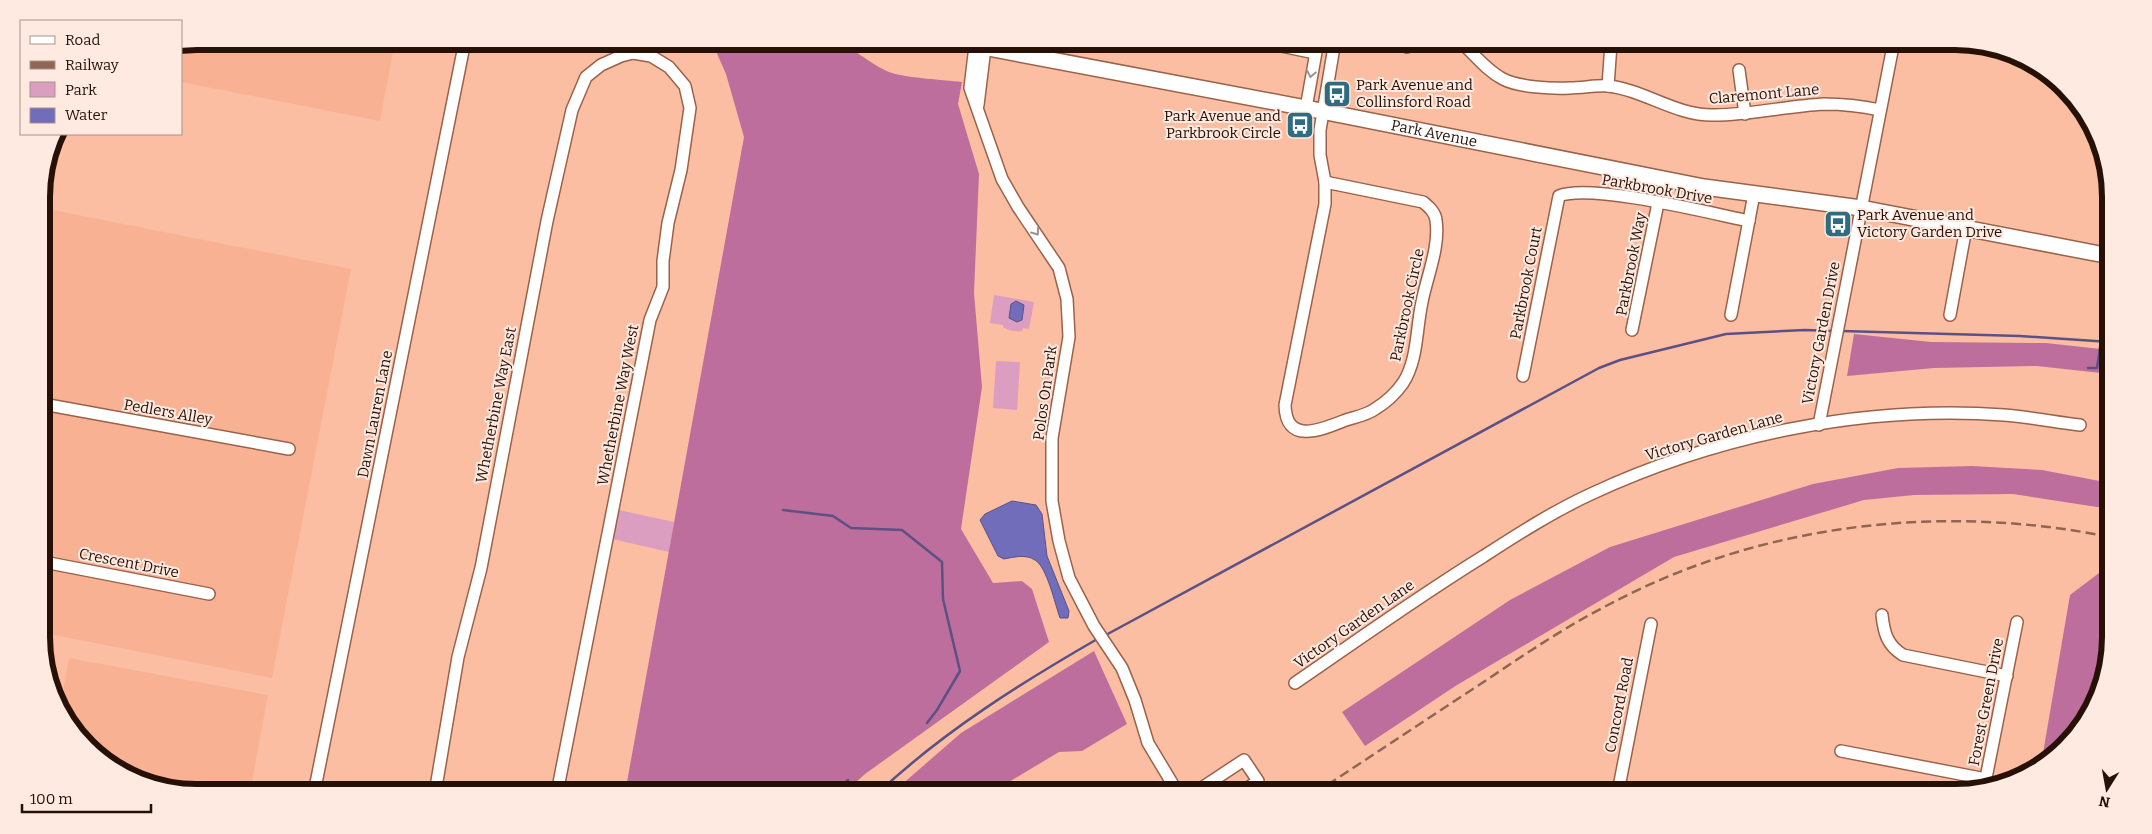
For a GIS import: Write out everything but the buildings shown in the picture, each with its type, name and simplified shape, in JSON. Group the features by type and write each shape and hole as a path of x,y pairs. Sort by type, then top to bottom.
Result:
{"main road":[{"name":"Park Avenue","path":"1006,50 1323,111 1607,169 1704,187 1861,208 2102,254"}],"street":[{"name":"Dawn Lauren Lane","path":"316,784 463,50"},
{"name":"Polos On Park","path":"980,50 978,110 1002,179 1059,268 1067,298 1069,337 1052,438 1052,501 1068,578 1130,686 1148,743 1173,784"},
{"path":"1306,108 1316,50"},
{"name":"Parkbrook Circle","path":"1325,182 1423,202 1431,208 1436,226 1434,252 1419,318 1416,347 1410,368 1402,384 1392,396 1374,410 1320,430 1306,432 1294,428 1290,424 1285,405 1325,204 1325,182 1320,155 1320,130 1333,50"},
{"name":"Claremont Lane","path":"1470,50 1489,70 1503,80 1518,84 1568,89 1608,86 1625,90 1685,112 1710,115 1745,114 1826,104 1855,105 1880,110"},
{"path":"1608,86 1611,50"},
{"name":"Victory Garden Drive","path":"1819,425 1892,50"},
{"name":"Whetherbine Way West","path":"559,784 650,320 663,287 663,261 666,237 681,170 690,108 684,86 668,67 651,56 633,53"},
{"name":"Whetherbine Way East","path":"437,784 458,657 481,568 546,221 572,110 586,77 601,65 633,53"},
{"path":"1738,70 1745,114"},
{"name":"Parkbrook Drive","path":"1559,196 1581,193 1619,195 1749,221"},
{"path":"1731,315 1754,194"},
{"name":"Parkbrook Court","path":"1523,376 1559,196"},
{"name":"Parkbrook Way","path":"1632,330 1658,203"},
{"path":"1950,315 1966,228"},
{"name":"Pedlers Alley","path":"50,405 289,450"},
{"name":"Victory Garden Lane","path":"1295,683 1431,589 1528,528 1590,494 1668,462 1770,433 1882,416 1960,414 2004,416 2080,425"},
{"name":"Crescent Drive","path":"50,563 210,594"},
{"path":"1882,615 1887,640 1893,649 1903,655 2007,676"},
{"name":"Forest Green Drive","path":"1986,781 2017,622"},
{"name":"Concord Road","path":"1620,784 1651,624"},
{"path":"1841,751 1977,782"},
{"path":"1208,784 1244,760 1258,781 1253,784"}],"shaded area":[{"path":"282,50 295,53 319,52 323,50 393,50 380,121 182,82 182,51"},
{"path":"715,50 853,50 892,73 917,78 962,82 958,104 979,174 974,293 982,387 961,529 993,583 1022,581 1032,589 1049,642 865,774 854,784 627,784 744,137 726,74"},
{"path":"50,209 351,269 272,678 50,634"},
{"path":"1854,334 1931,342 2046,343 2102,349 2102,373 2037,366 1934,368 1847,376"},
{"path":"1972,466 2042,470 2102,481 2102,508 2013,494 1914,495 1864,500 1674,557 1457,685 1365,746 1342,712 1510,600 1610,547 1813,484 1898,468"},
{"path":"2102,571 2102,647 2099,666 2087,702 2072,727 2043,755 2070,595"},
{"path":"1094,651 1127,724 1082,751 1059,752 1006,784 902,784 961,733"},
{"path":"69,658 268,695 252,784 187,784 168,781 132,769 100,748 86,734 75,719 62,695"}],"green space":[{"path":"994,295 1034,302 1029,329 1023,328 1022,331 1015,331 1003,327 1003,325 990,323"},
{"path":"996,361 1020,362 1017,410 993,408"},
{"path":"614,509 674,522 669,552 608,538"}],"water":[{"path":"1016,301 1024,305 1022,320 1017,322 1009,318 1011,304"},
{"path":"1012,501 1036,505 1042,514 1047,556 1069,611 1068,618 1060,618 1047,578 1039,564 1028,557 1020,556 1004,559 998,556 980,520 985,514"}],"waterway":[{"path":"1104,636 1599,368 1620,360 1726,334 1805,330 1834,331"},
{"path":"1842,331 2020,336 2102,341"},
{"path":"2088,368 2097,368 2101,341"},
{"path":"783,510 833,516 851,528 902,530 942,562 943,599 960,671 927,723"},
{"path":"888,784 929,749 984,709 1041,672 1099,638"},
{"path":"844,784 848,780"}],"railway":[{"path":"1329,784 1526,653 1575,623 1667,577 1727,555 1790,538 1853,527 1918,522 1982,522 2046,527 2102,536"}],"place":[{"name":"Park Avenue and Collinsford Road","path":"1337,94"},
{"name":"Park Avenue and Parkbrook Circle","path":"1300,125"},
{"name":"Park Avenue and Victory Garden Drive","path":"1838,224"}]}
